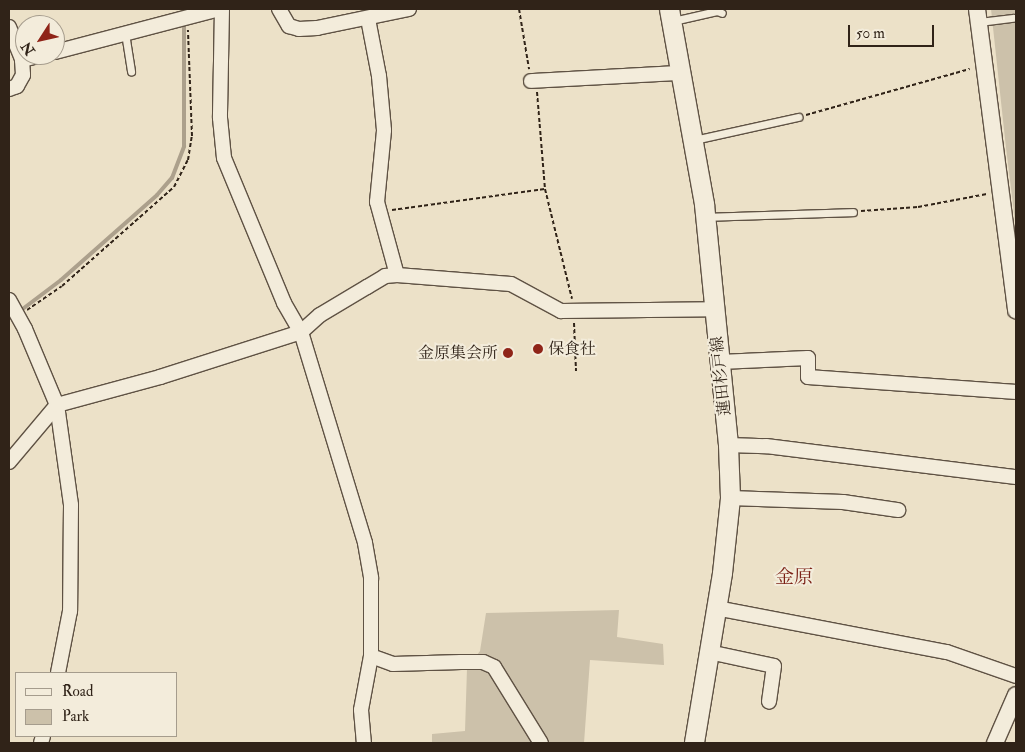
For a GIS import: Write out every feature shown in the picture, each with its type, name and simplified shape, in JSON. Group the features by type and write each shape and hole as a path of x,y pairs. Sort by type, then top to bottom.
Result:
{"main road":[{"name":"蓮田杉戸線","path":"670,15 705,217 728,445 730,498 716,608 694,743"}],"street":[{"path":"65,49 125,34 181,15 221,9 220,118 224,158 284,304 301,332 339,449 365,543 371,578 371,656 361,710 364,743"},
{"path":"279,9 289,26 299,29 368,19 409,9"},
{"path":"978,16 1016,310"},
{"path":"368,19 379,76 384,130 378,212 397,275"},
{"path":"9,27 15,42"},
{"path":"9,89 17,86 23,75 22,65"},
{"path":"533,81 680,73"},
{"path":"9,462 57,405 160,377 301,332 320,315 385,276 397,275 511,284 552,307 574,313 714,309"},
{"path":"12,308 25,329 57,405 71,505 70,610 58,672"},
{"path":"720,362 808,358 808,377 1016,392"},
{"path":"728,445 766,446 1016,477"},
{"path":"730,498 843,502 898,510"},
{"path":"716,608 947,652 1016,676"},
{"path":"709,652 774,666 769,702"},
{"path":"371,656 393,664 483,662 494,667 541,743"},
{"path":"995,743 1016,695"}],"lane":[{"path":"670,15 722,13"},
{"path":"978,16 1013,18"},
{"path":"125,34 131,72"},
{"path":"692,140 798,117"},
{"path":"705,217 854,212"}],"path":[{"path":"520,9 533,81 545,189 574,313 576,371"},
{"path":"12,308 62,286 174,187 188,160 192,136 181,15"},
{"path":"798,117 984,66"},
{"path":"378,212 545,189"},
{"path":"854,212 918,207 1001,192"}],"green space":[{"path":"991,9 1016,9 1016,229 1006,148"},
{"path":"619,610 617,637 663,644 664,665 590,660 584,743 432,743 432,734 465,731 467,668 480,651 486,613"}],"waterway":[{"path":"20,311 61,280 157,195 172,178 184,146 184,23"}],"place":[{"name":"保食社","path":"538,349"},
{"name":"金原集会所","path":"508,353"}],"district":[{"name":"金原","path":"794,578"}]}
